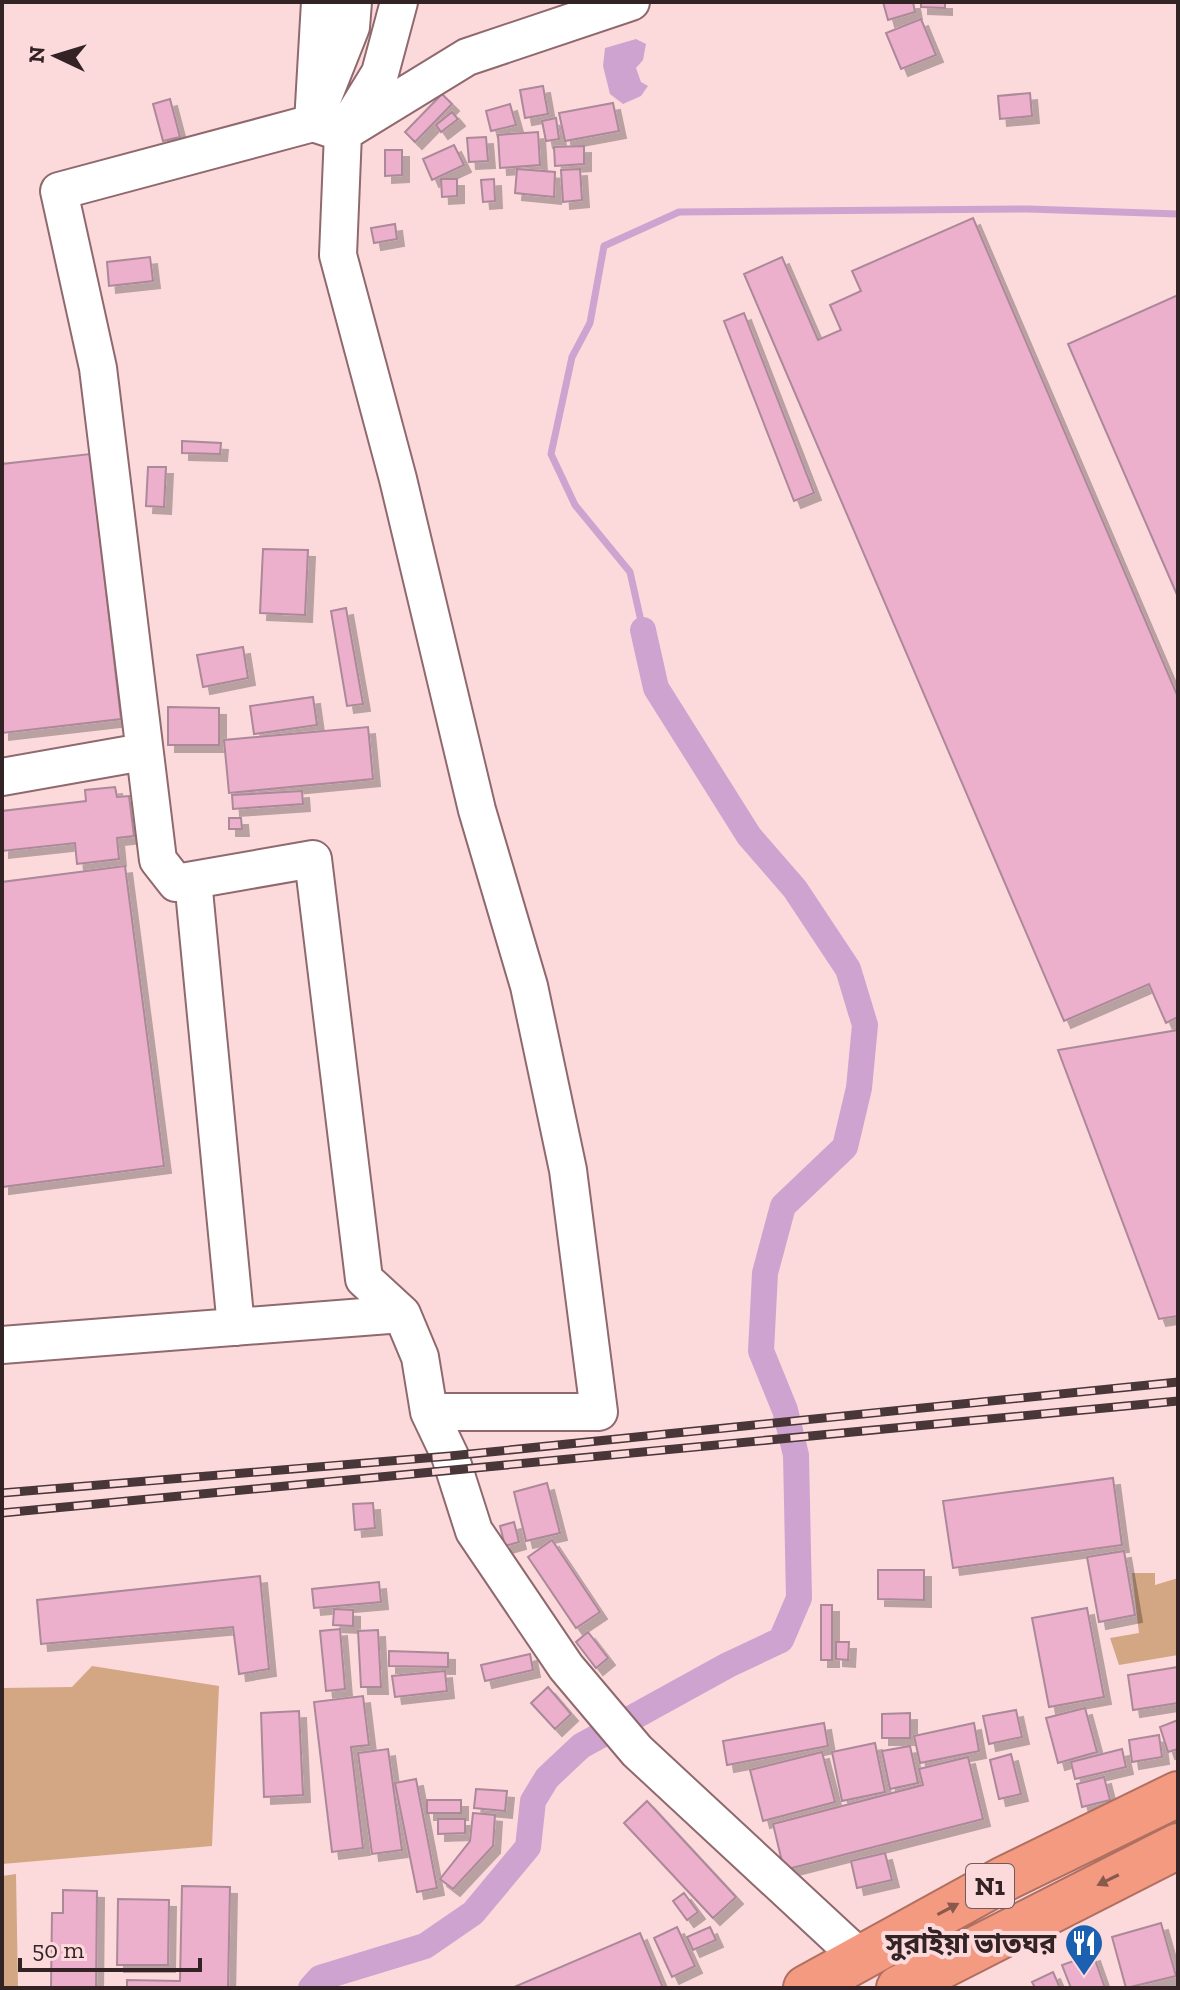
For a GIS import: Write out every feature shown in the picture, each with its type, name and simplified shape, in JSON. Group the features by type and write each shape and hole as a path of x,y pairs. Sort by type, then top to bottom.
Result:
{"highway":[{"name":"N1","path":"806,1988 1004,1879 1178,1794"},
{"name":"N1","path":"899,1988 1178,1846"}],"street":[{"path":"320,2 338,255 398,479 477,810 529,986 568,1170 599,1412 429,1412"},
{"path":"328,128 351,27 353,2"},
{"path":"328,128 380,73 399,2"},
{"path":"631,2 467,57 328,128 59,191 98,368 158,860 176,883 313,859 364,1279 402,1314 420,1357 429,1412 450,1456 474,1531 566,1667 637,1751 859,1957"},
{"path":"2,777 143,752"},
{"path":"193,880 236,1327"},
{"path":"2,1345 402,1314"}],"shaded area":[{"path":"636,39 646,44 643,60 636,68 641,82 648,86 641,96 623,104 610,94 603,66 605,48"},
{"path":"1132,1573 1155,1573 1155,1585 1178,1578 1178,1655 1119,1665 1110,1638 1139,1633"},
{"path":"92,1666 219,1686 212,1846 2,1864 2,1688 72,1687"},
{"path":"16,1874 18,1988 2,1988 2,1876"}],"building":[{"path":"883,2 913,2 915,12 888,20"},
{"path":"921,2 945,2 945,8 921,7"},
{"path":"921,19 936,55 901,69 886,33"},
{"path":"543,86 548,114 525,118 520,90"},
{"path":"1030,93 1032,116 1000,119 998,96"},
{"path":"442,94 452,104 415,142 405,132"},
{"path":"170,99 180,137 163,141 153,104"},
{"path":"613,103 619,131 565,141 559,113"},
{"path":"510,104 516,125 491,131 486,111"},
{"path":"452,112 458,119 441,132 436,125"},
{"path":"556,118 559,139 546,141 542,121"},
{"path":"538,132 540,165 500,168 498,135"},
{"path":"486,137 488,161 469,162 467,138"},
{"path":"454,145 464,165 432,180 423,159"},
{"path":"584,146 584,164 555,166 554,147"},
{"path":"385,150 402,150 402,175 385,176"},
{"path":"517,169 555,172 554,197 515,193"},
{"path":"580,169 582,200 563,202 561,170"},
{"path":"441,179 457,179 457,196 442,197"},
{"path":"494,179 495,201 483,202 481,180"},
{"path":"973,218 1178,697 1178,1017 1166,1023 1149,984 1064,1021 744,274 782,257 818,340 841,330 830,305 861,291 852,271"},
{"path":"395,224 397,239 374,243 371,228"},
{"path":"150,257 153,281 109,286 107,262"},
{"path":"1178,295 1178,597 1068,344"},
{"path":"744,313 814,493 794,501 724,321"},
{"path":"182,441 221,443 220,454 182,453"},
{"path":"90,454 121,719 2,733 2,464"},
{"path":"148,467 166,467 164,507 146,506"},
{"path":"263,549 308,550 305,615 260,613"},
{"path":"346,608 363,704 347,706 331,611"},
{"path":"243,647 248,678 203,687 197,655"},
{"path":"313,697 317,725 254,734 250,706"},
{"path":"168,707 219,708 219,745 168,745"},
{"path":"368,727 373,779 229,793 224,740"},
{"path":"115,787 117,797 129,796 134,836 117,838 119,859 77,864 75,843 2,851 2,811 86,801 85,790"},
{"path":"302,791 303,804 233,809 232,795"},
{"path":"229,818 241,818 242,829 229,829"},
{"path":"125,866 164,1166 2,1187 2,882"},
{"path":"1178,1030 1178,1316 1159,1319 1058,1050"},
{"path":"1113,1478 1122,1545 953,1568 943,1501"},
{"path":"547,1483 560,1533 526,1541 514,1492"},
{"path":"373,1503 375,1528 355,1530 353,1504"},
{"path":"514,1522 519,1542 505,1546 500,1526"},
{"path":"552,1540 600,1612 576,1628 528,1557"},
{"path":"1124,1551 1135,1615 1099,1622 1087,1557"},
{"path":"878,1570 924,1570 924,1600 878,1599"},
{"path":"260,1576 269,1669 239,1674 233,1627 41,1644 37,1600"},
{"path":"379,1582 381,1602 314,1608 312,1589"},
{"path":"821,1605 832,1605 832,1660 821,1660"},
{"path":"1087,1608 1104,1697 1049,1707 1032,1618"},
{"path":"334,1609 353,1610 353,1626 333,1625"},
{"path":"340,1629 345,1689 326,1691 320,1631"},
{"path":"378,1630 381,1687 361,1687 358,1631"},
{"path":"588,1632 608,1658 596,1668 576,1642"},
{"path":"836,1642 849,1642 848,1660 836,1659"},
{"path":"389,1651 448,1653 448,1667 389,1666"},
{"path":"530,1654 533,1670 485,1681 481,1665"},
{"path":"1178,1667 1178,1703 1133,1710 1128,1675"},
{"path":"445,1671 447,1691 395,1697 392,1676"},
{"path":"548,1687 571,1714 555,1729 531,1703"},
{"path":"363,1696 369,1745 351,1747 363,1848 332,1852 314,1702"},
{"path":"1085,1708 1097,1752 1058,1763 1046,1718"},
{"path":"1016,1710 1022,1737 989,1744 983,1716"},
{"path":"299,1711 303,1795 264,1797 261,1713"},
{"path":"910,1713 910,1738 882,1738 882,1714"},
{"path":"1178,1720 1178,1749 1168,1752 1160,1727"},
{"path":"824,1723 828,1746 727,1765 723,1741"},
{"path":"974,1723 979,1751 920,1763 914,1736"},
{"path":"1159,1735 1162,1757 1132,1762 1129,1740"},
{"path":"875,1743 885,1792 842,1801 832,1752"},
{"path":"910,1746 918,1783 890,1789 882,1751"},
{"path":"388,1749 402,1850 372,1854 358,1753"},
{"path":"1122,1749 1126,1767 1075,1779 1071,1762"},
{"path":"822,1752 835,1802 763,1821 750,1770"},
{"path":"1011,1754 1021,1794 999,1799 990,1760"},
{"path":"968,1757 983,1819 784,1870 773,1824 923,1785 919,1769"},
{"path":"1104,1777 1110,1800 1082,1807 1077,1784"},
{"path":"416,1779 437,1888 417,1892 395,1783"},
{"path":"476,1789 507,1791 505,1811 474,1808"},
{"path":"427,1800 461,1800 461,1813 427,1813"},
{"path":"647,1801 736,1897 713,1918 624,1823"},
{"path":"473,1813 495,1815 493,1846 453,1889 440,1879 470,1841"},
{"path":"438,1819 465,1819 465,1833 438,1834"},
{"path":"885,1853 892,1880 857,1888 851,1861"},
{"path":"182,1886 230,1887 228,1988 127,1988 127,1980 180,1981"},
{"path":"63,1890 97,1891 96,1988 51,1988 52,1913 63,1913"},
{"path":"684,1893 698,1912 687,1920 673,1901"},
{"path":"118,1899 169,1900 168,1965 117,1965"},
{"path":"1161,1923 1176,1976 1126,1988 1112,1937"},
{"path":"677,1927 695,1966 672,1977 654,1938"},
{"path":"710,1927 716,1940 693,1950 687,1937"},
{"path":"640,1933 663,1988 514,1987"},
{"name":"সুরাইয়া ভাতঘর","path":"1093,1954 1105,1988 1071,1988 1062,1965"},
{"path":"1053,1972 1060,1988 1035,1988 1032,1982"}],"waterway":[{"path":"643,630 630,572 575,505 551,454 572,357 590,323 604,246 679,212 1028,209 1178,214"},
{"path":"311,1988 320,1978 425,1946 473,1913 528,1847 533,1801 547,1778 581,1746 728,1665 781,1640 799,1598 796,1455 785,1410 761,1351 765,1273 783,1206 845,1147 859,1088 865,1025 848,969 795,889 749,836 656,688 643,630"}],"railway":[{"path":"2,1493 450,1456 1178,1382"},
{"path":"2,1513 1178,1401"}],"place":[{"name":"সুরাইয়া ভাতঘর","path":"1084,1977"}]}
